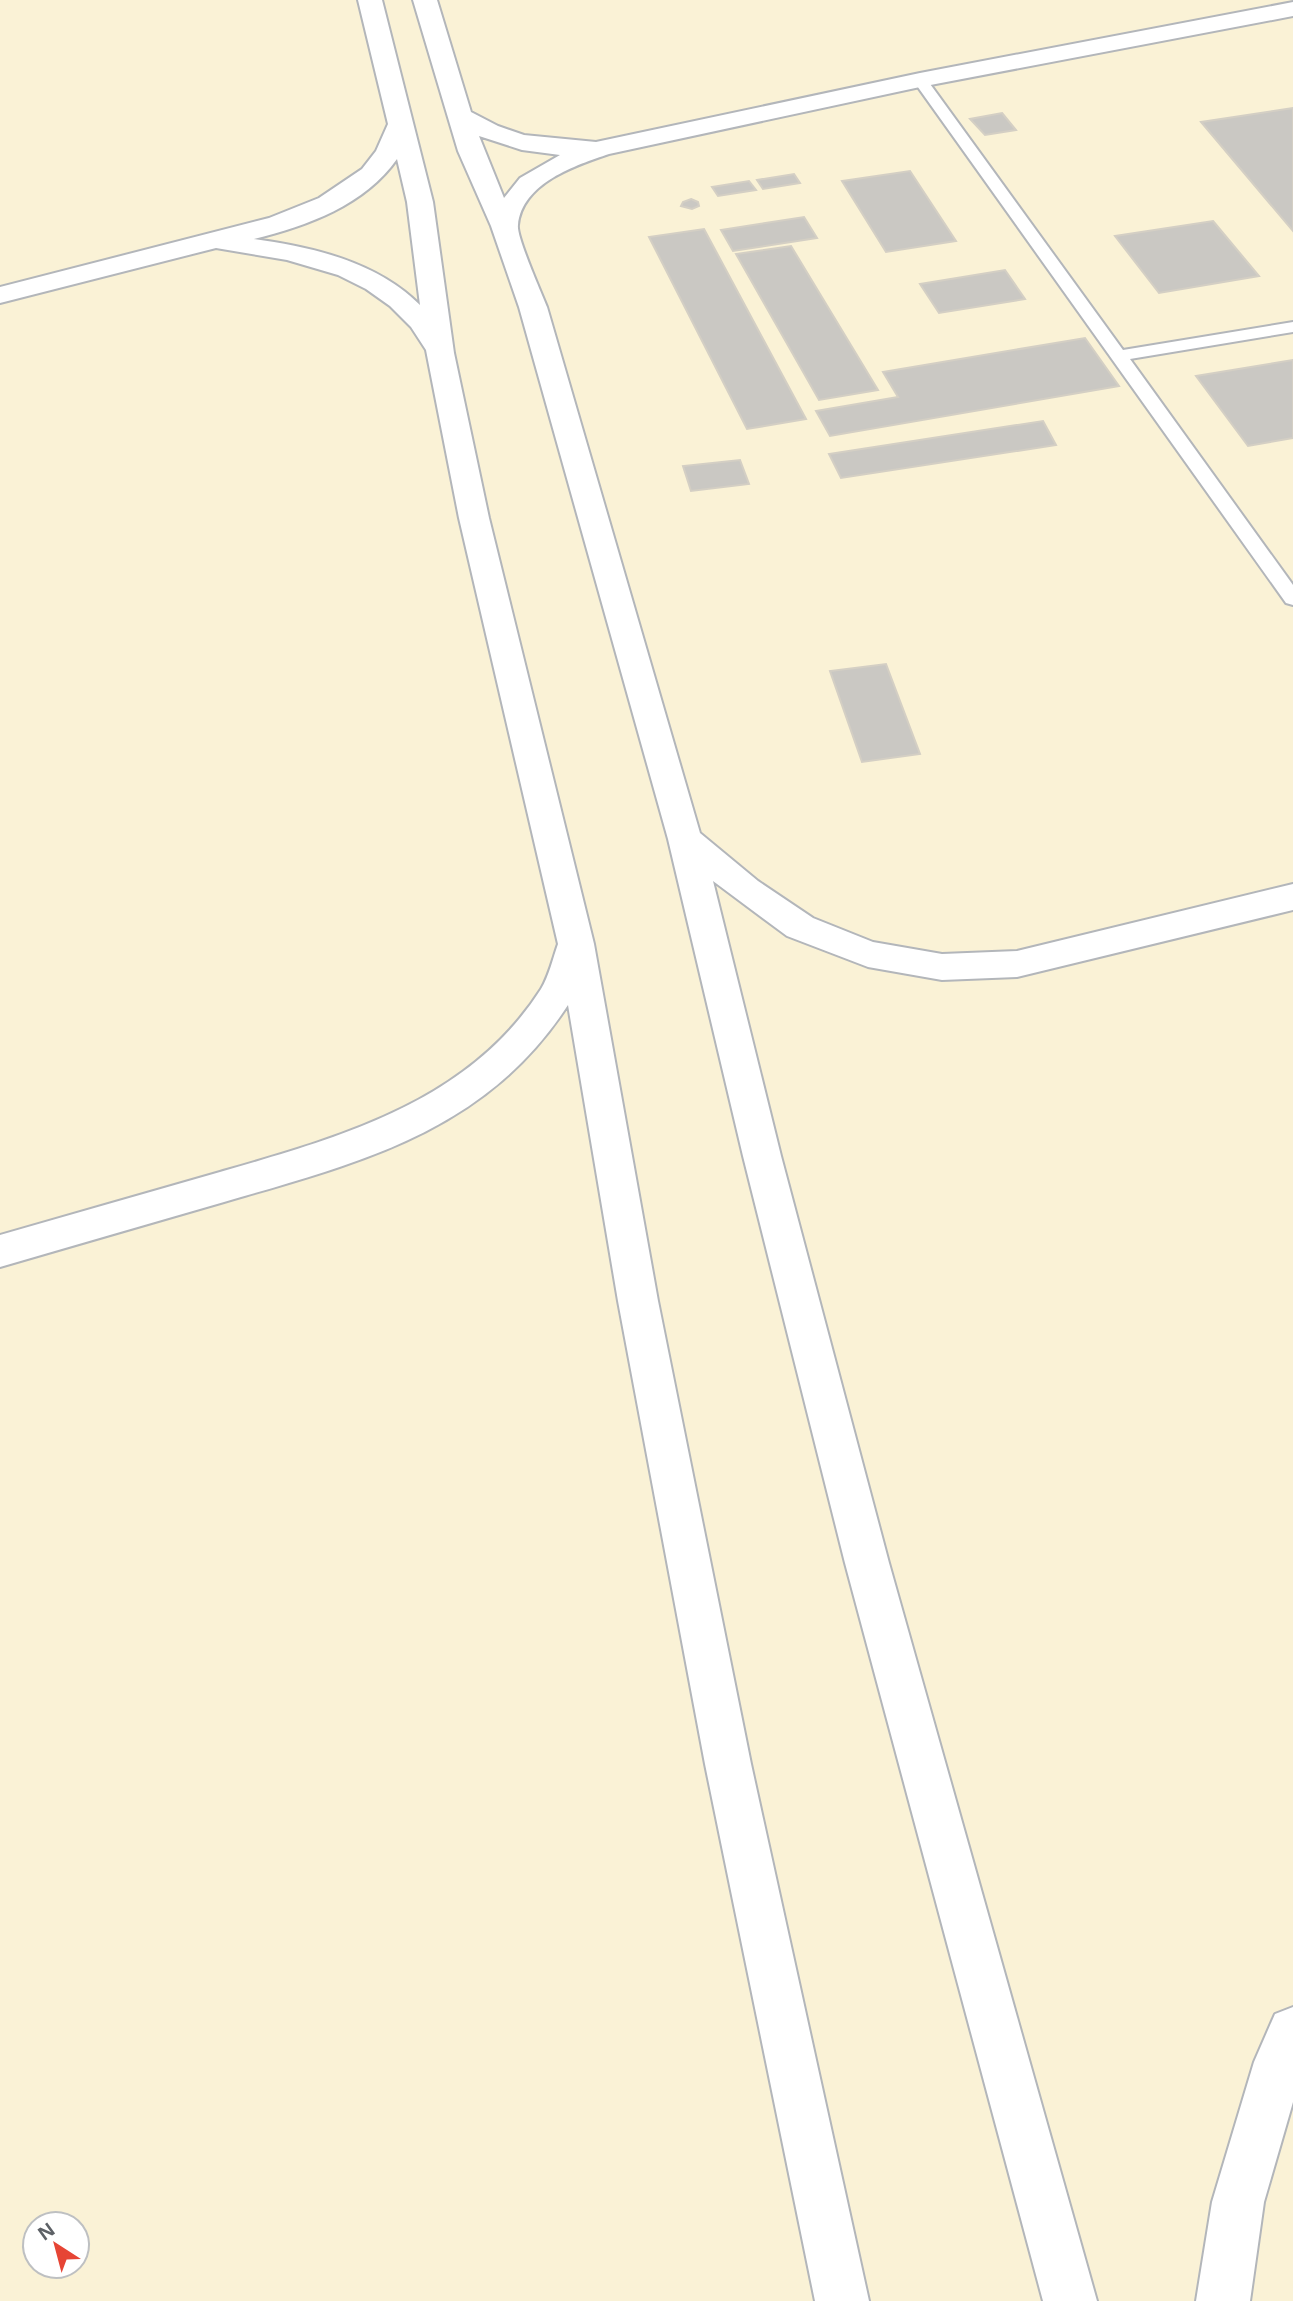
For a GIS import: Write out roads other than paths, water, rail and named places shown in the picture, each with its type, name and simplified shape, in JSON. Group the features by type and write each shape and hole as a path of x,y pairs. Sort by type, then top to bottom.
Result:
{"street":[{"path":"370,0 420,202 440,353 474,517 576,944 638,1301 728,1764 842,2301"},
{"path":"425,0 471,151 504,226 533,307 685,839 762,1156 867,1563 1070,2301"},
{"path":"504,226 509,206 523,188 562,163 602,148 920,80 1293,9"},
{"path":"459,115 479,128 505,139 535,146 602,148"},
{"path":"0,295 257,230 302,215 341,196 371,173 391,149 401,124"},
{"path":"207,242 254,246 299,255 340,267 376,283 405,303 427,327 440,353"},
{"path":"685,839 746,890 800,927 868,954 942,967 1017,964 1293,897"},
{"path":"0,1251 335,1155 407,1127 469,1090 519,1045 555,996 576,944"},
{"path":"1223,2301 1238,2202 1279,2062 1293,2032"}],"lane":[{"path":"920,80 1293,599"},
{"path":"1119,356 1293,327"}]}
